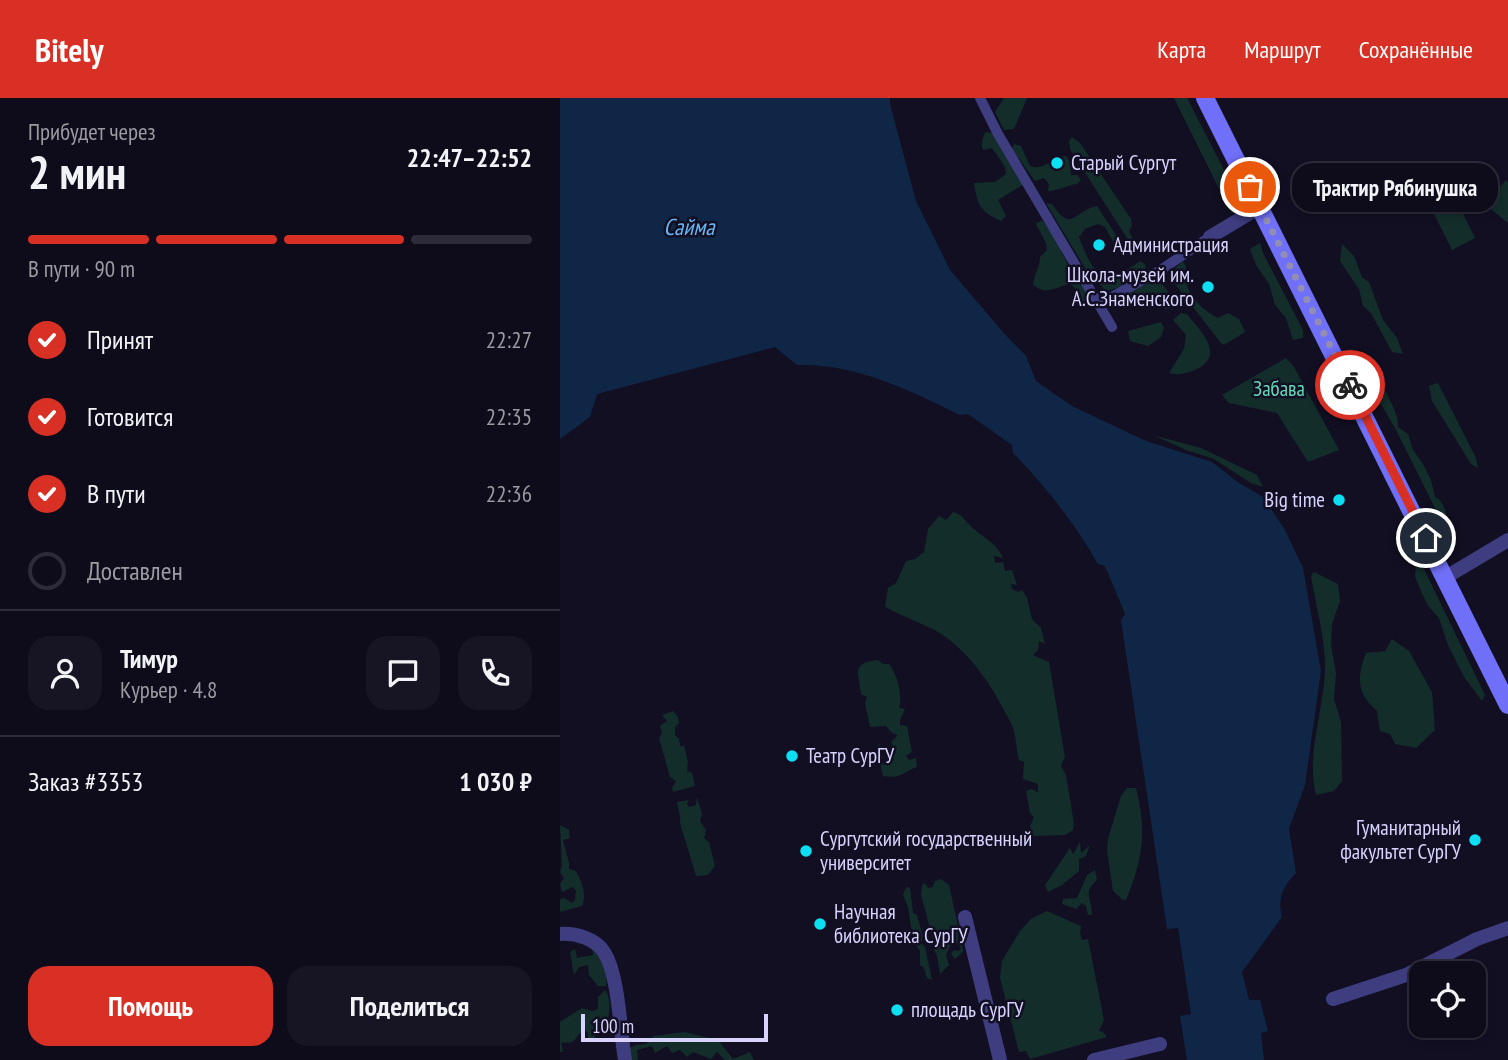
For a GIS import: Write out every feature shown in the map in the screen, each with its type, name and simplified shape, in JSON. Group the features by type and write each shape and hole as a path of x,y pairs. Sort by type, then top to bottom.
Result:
{"main road":[{"path":"1205,98 1508,705"}],"street":[{"path":"981,98 998,134 1112,327"},
{"path":"1099,304 1158,271 1260,207"},
{"path":"1446,577 1508,540"},
{"path":"965,917 1000,1060"},
{"path":"1333,999 1406,975 1477,939 1508,928"},
{"path":"560,934 570,933 586,938 605,952 612,971 625,1060"},
{"path":"1094,1060 1160,1044"}],"green space":[{"path":"1004,98 1027,98 1014,129 1004,130 995,112"},
{"path":"1174,98 1187,98 1240,201 1240,212 1231,213"},
{"path":"986,132 993,133 1024,184 998,200 1006,216 1001,221 981,207 974,183 995,182 1006,174 1005,167 992,148 983,150 982,143"},
{"path":"1072,137 1080,143 1131,219 1132,226 1129,231 1136,245 1132,246 1070,149 1069,141"},
{"path":"1014,144 1021,146 1030,166 1040,167 1066,156 1070,162 1071,175 1077,175 1081,180 1077,184 1048,191 1049,184 1044,178 1035,181 1012,149"},
{"path":"1506,180 1508,183 1508,223 1485,204"},
{"path":"1455,197 1475,238 1452,250 1431,208"},
{"path":"1046,203 1052,204 1064,218 1069,219 1097,206 1122,244 1122,250 1117,249 1105,227 1098,224 1085,229 1079,237 1089,261 1101,273 1108,275 1117,274 1140,261 1145,264 1146,272 1106,291 1085,268"},
{"path":"1042,220 1090,298 1090,304 1081,305 1079,293 1070,284 1051,290 1043,290 1033,285 1040,257 1047,250 1036,224"},
{"path":"1260,243 1303,330 1303,338 1293,340 1286,318 1275,305 1269,284 1256,265 1250,249"},
{"path":"1342,244 1354,256 1362,277 1369,282 1383,320 1397,338 1403,354 1392,352 1371,313 1363,306 1359,289 1340,261"},
{"path":"1183,261 1186,267 1186,283 1198,303 1218,318 1228,313 1239,319 1245,332 1224,345 1221,343 1172,280 1172,271"},
{"path":"1155,280 1164,286 1173,298 1170,309 1164,309 1154,294 1130,297 1123,304 1116,306 1115,300"},
{"path":"1181,313 1187,314 1204,335 1210,356 1197,369 1173,374 1169,373 1184,349 1186,335 1173,320"},
{"path":"1161,322 1164,328 1161,337 1148,346 1130,341 1128,331"},
{"path":"1368,356 1373,374 1380,376 1394,408 1398,427 1408,434 1413,450 1431,480 1435,497 1444,506 1447,519 1441,520 1395,428 1364,375 1362,358"},
{"name":"Забава","path":"1286,358 1294,367 1339,450 1308,462 1277,413 1229,403 1222,395"},
{"path":"1438,383 1476,458 1478,468 1471,464 1432,401 1429,386"},
{"path":"1153,435 1201,448 1257,475 1263,487 1251,483 1214,459"},
{"path":"953,512 997,548 1003,558 994,556 995,563 1003,562 1005,571 1012,570 1017,585 1011,584 1012,589 1018,592 1022,590 1027,598 1032,619 1041,628 1045,644 1039,641 1038,650 1033,655 1049,662 1065,757 1061,766 1066,775 1074,824 1073,830 1065,835 1033,836 1030,826 1034,817 1030,813 1026,791 1032,789 1038,793 1038,784 1023,779 1024,762 1019,760 1013,727 980,672 961,650 938,632 885,606 888,588 896,583 906,561 915,559 924,552 928,529 939,516 946,520"},
{"path":"1416,566 1423,567 1485,695 1482,701 1464,677 1448,645 1439,618 1428,606 1415,576"},
{"path":"1314,572 1338,584 1340,601 1332,624 1331,645 1336,673 1334,699 1341,722 1342,781 1334,791 1316,795 1313,780 1314,749 1324,687 1325,660 1311,576"},
{"path":"1392,639 1409,651 1432,692 1435,730 1416,748 1395,744 1390,734 1380,731 1377,711 1365,698 1360,684 1366,653 1385,651"},
{"path":"878,660 889,664 897,679 900,691 899,708 905,709 900,725 907,726 912,752 906,756 909,760 916,758 917,767 895,777 883,776 876,746 880,744 884,765 886,760 892,757 894,751 891,742 898,735 886,726 870,727 865,703 867,697 861,694 859,681 860,667"},
{"path":"673,711 679,723 675,727 675,735 680,746 684,746 687,771 692,773 695,786 673,792 676,781 670,777 659,738 662,733 660,726 667,721 662,715"},
{"path":"1127,788 1136,788 1142,844 1136,871 1126,900 1123,900 1113,891 1107,851 1121,796"},
{"path":"697,797 702,814 700,821 706,830 704,838 709,842 715,866 708,875 696,876 680,823 677,802 689,800 689,807 696,805"},
{"path":"560,825 569,830 570,838 563,840 569,869 576,871 584,897 582,906 560,912 560,899 564,898 572,903 576,891 573,887 562,892 560,884 564,878 560,872"},
{"path":"1080,842 1081,853 1090,845 1086,856 1079,859 1079,871 1048,892 1045,885 1070,848 1073,854"},
{"path":"1095,870 1097,880 1089,892 1092,915 1088,915 1086,906 1082,903 1076,909 1062,904 1063,899 1077,898 1087,875"},
{"path":"941,879 949,885 963,952 955,959 951,954 961,948 957,943 951,944 946,955 949,965 940,974 921,895 922,885 925,883 928,888 933,887 935,881"},
{"path":"906,887 910,888 913,913 917,915 923,937 921,943 925,947 932,980 927,978 920,965 920,951 913,941 915,934 903,895"},
{"path":"1047,911 1081,926 1082,940 1088,939 1104,1020 1099,1031 1107,1037 1030,1059 1026,1051 1019,1052 1000,978 1002,961 1020,931 1031,919"},
{"path":"591,942 604,962 606,986 598,986 589,975 588,965 579,967 574,975 570,952 575,949 577,958 593,955"},
{"path":"605,990 610,1007 608,1018 597,1020 598,1032 593,1040 588,1040 588,1033 584,1028 573,1042 561,1043 563,1052 560,1052 560,1022 582,1008 592,1011 598,1009 598,997"},
{"path":"685,1032 718,1040 733,1059 750,1052 754,1060 725,1060 717,1052 711,1059 693,1052 687,1057 680,1050 672,1053 667,1046 655,1053 652,1046 637,1050 638,1060 628,1056 629,1048 646,1044 654,1036"}],"water":[{"name":"Сайма","path":"560,98 890,98 916,201 950,270 1026,356 1036,381 1072,406 1146,441 1212,462 1263,497 1285,530 1303,568 1321,671 1305,785 1289,829 1296,873 1282,893 1282,917 1242,972 1249,1000 1260,1000 1268,1031 1261,1033 1264,1060 1187,1060 1180,1016 1191,1014 1178,928 1167,929 1121,620 1125,614 1105,566 1098,564 1059,506 1013,453 1012,445 968,414 960,415 861,373 840,368 797,365 775,347 597,394 590,417 560,439"}],"way so far":[{"path":"1250,187 1350,385"}],"place":[{"name":"Старый Сургут","path":"1057,163"},
{"name":"Трактир Рябинушка","path":"1250,187"},
{"name":"Администрация","path":"1099,245"},
{"name":"Школа-музей им. А.С.Знаменского","path":"1208,287"},
{"name":"Big time","path":"1339,500"},
{"name":"Театр СурГУ","path":"792,756"},
{"name":"Гуманитарный факультет СурГУ","path":"1475,840"},
{"name":"Сургутский государственный университет","path":"806,851"},
{"name":"Научная библиотека СурГУ","path":"820,924"},
{"name":"площадь СурГУ","path":"897,1010"}],"route":[{"path":"1350,385 1426,538"}]}
